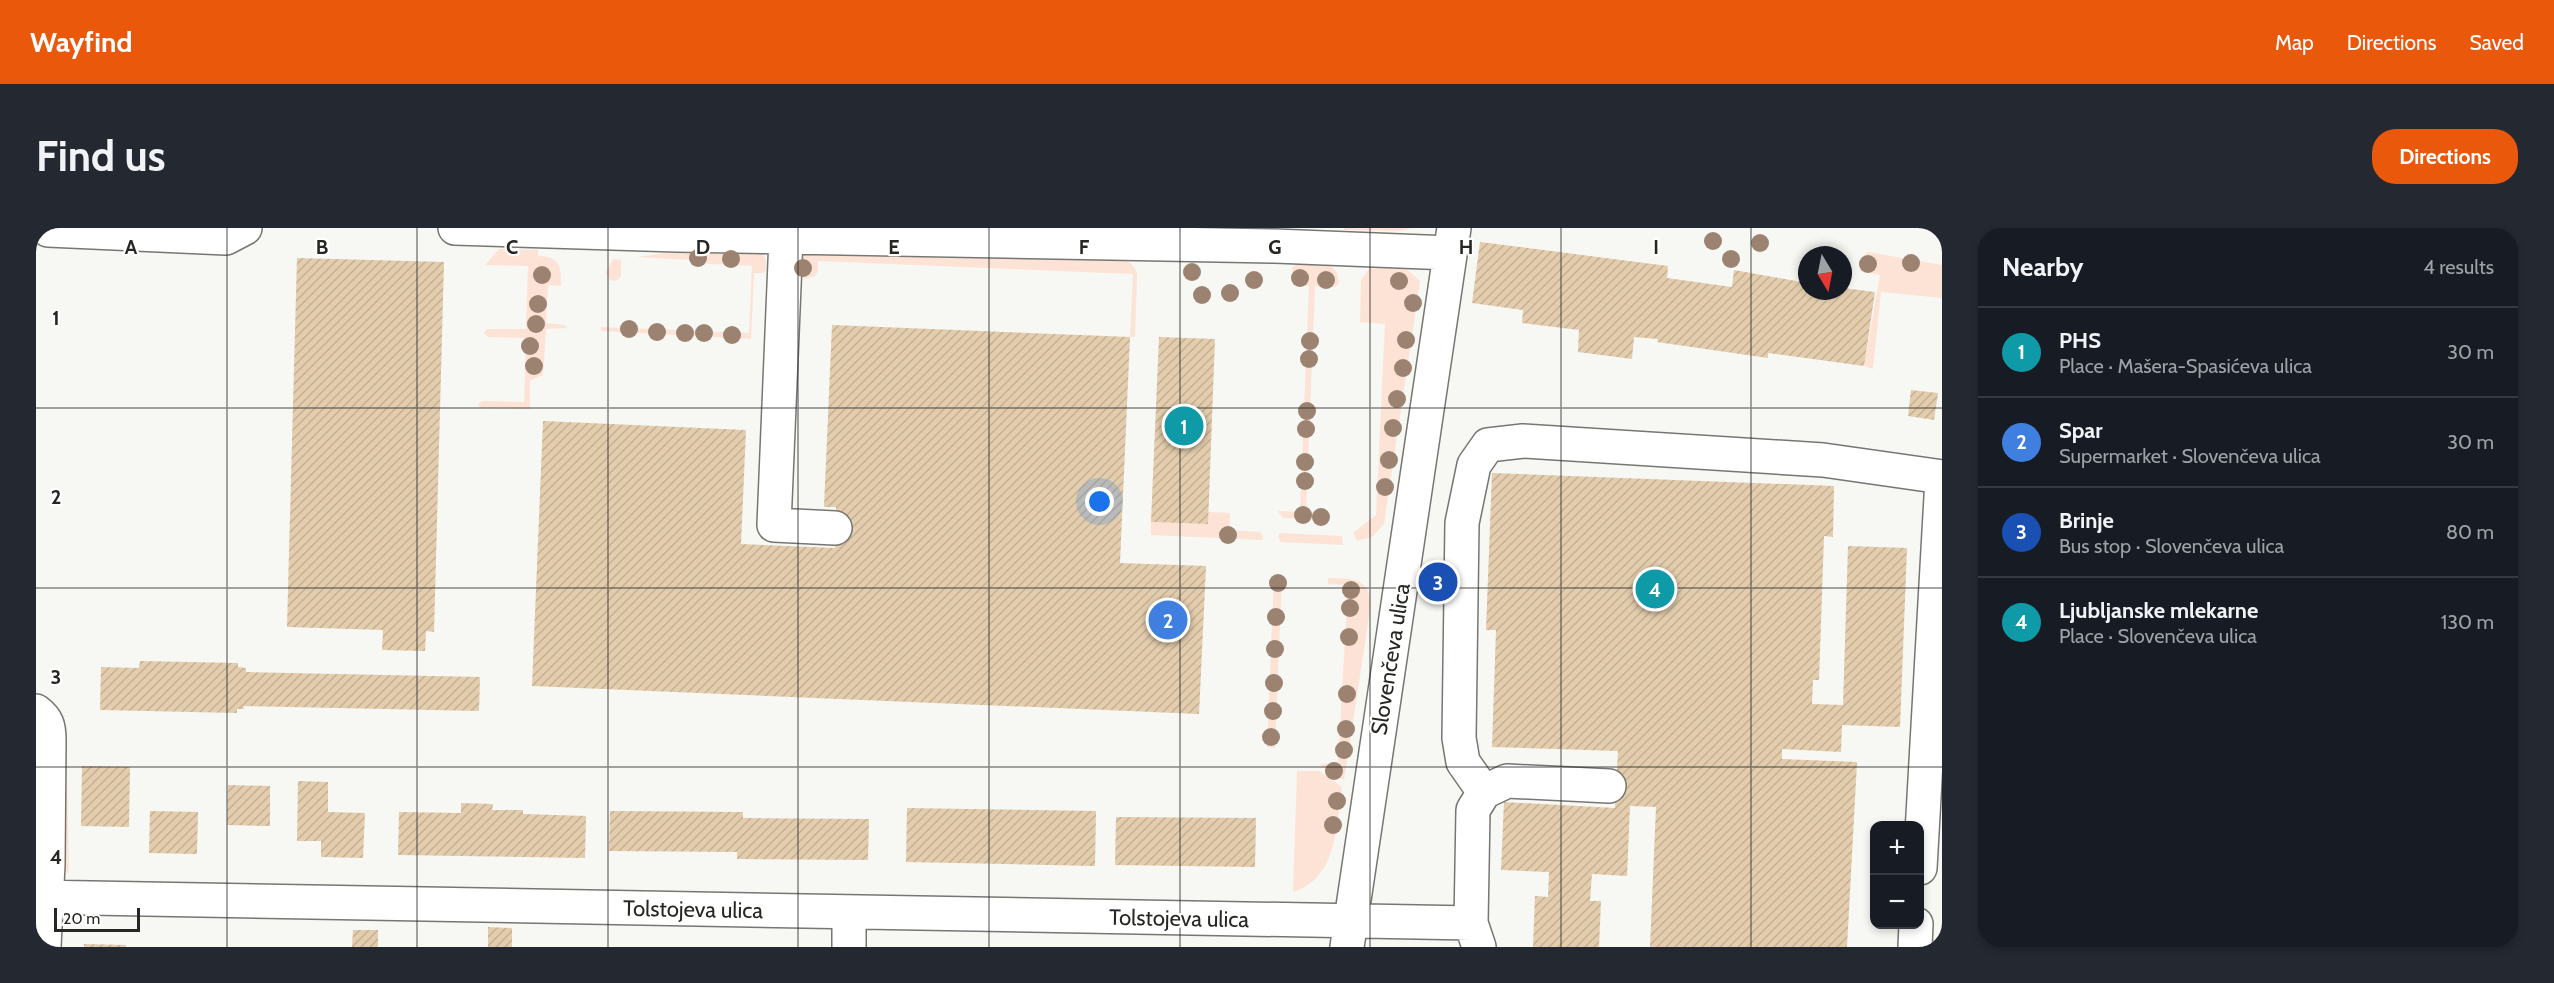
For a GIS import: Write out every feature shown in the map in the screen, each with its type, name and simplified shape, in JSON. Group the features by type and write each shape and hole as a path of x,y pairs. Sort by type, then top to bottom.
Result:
{"street":[{"path":"48,230 226,238 245,228"},
{"path":"455,228 786,238 1452,241"},
{"path":"786,238 774,525 835,528"},
{"name":"Slovenčeva ulica","path":"1349,934 1452,241"},
{"path":"1484,792 1463,762 1459,738 1462,523 1474,465 1488,445 1522,441 1823,460 1942,478 1923,821"},
{"path":"36,711 44,717 49,726 41,897 44,947"},
{"path":"1475,935 1473,810 1484,792 1507,781 1609,786"},
{"name":"Tolstojeva ulica","path":"41,897 849,912 1349,934 1475,935"},
{"path":"849,912 849,947"},
{"path":"1915,947 1916,929"}],"shaded area":[{"path":"1344,228 1412,228 1401,231 1344,230"},
{"path":"499,249 538,250 538,256 551,258 558,264 561,273 561,286 548,285 546,323 565,325 567,328 546,329 543,375 530,381 530,409 481,408 478,405 482,401 524,402 526,338 488,337 484,333 487,329 526,329 528,266 485,265"},
{"path":"803,252 1126,259 1137,273 1135,337 1130,337 1133,274 818,261 818,271 815,276 805,279 798,276 794,262"},
{"path":"1868,252 1942,265 1942,298 1881,292 1873,369 1864,366 1880,275 1859,271 1862,257"},
{"path":"666,253 763,254 766,260 766,270 763,273 754,273 751,339 601,331 601,327 749,333 752,266 637,257"},
{"path":"613,259 621,260 621,276 616,281 610,280 606,273"},
{"path":"1303,260 1329,263 1337,273 1339,283 1335,287 1315,286 1306,512 1327,514 1321,519 1283,518 1278,511 1300,512 1309,286 1293,285 1292,268"},
{"path":"1372,265 1402,265 1420,281 1384,524 1372,537 1357,541 1353,533 1376,515 1385,324 1360,322 1361,280"},
{"path":"1208,512 1230,513 1230,530 1260,532 1263,536 1262,540 1151,535 1151,522 1208,524"},
{"path":"1280,533 1342,536 1343,545 1281,542 1278,537"},
{"path":"1274,577 1282,578 1275,748 1267,747"},
{"path":"1328,578 1351,579 1362,584 1366,588 1371,604 1344,780 1319,764 1338,764 1348,585 1328,584"},
{"path":"62,727 66,727 69,872 67,873 61,869"},
{"path":"1297,771 1319,771 1342,787 1336,834 1327,863 1308,885 1293,892"}],"building":[{"path":"1480,242 1668,266 1667,278 1732,287 1734,270 1798,281 1798,300 1852,300 1852,289 1875,292 1864,366 1768,353 1768,358 1634,337 1632,359 1578,352 1579,330 1522,323 1523,310 1472,303"},
{"path":"297,258 444,262 434,632 426,631 425,651 382,650 383,630 287,627"},
{"path":"832,325 1130,337 1120,563 1206,566 1199,714 532,686 543,421 746,430 741,544 835,548 836,507 824,507"},
{"path":"1159,337 1215,339 1208,524 1151,522"},
{"path":"1911,390 1938,393 1934,420 1908,416"},
{"path":"1492,473 1834,486 1833,537 1824,536 1819,680 1813,680 1812,704 1843,705 1848,546 1907,548 1900,727 1842,725 1841,752 1782,749 1782,759 1857,762 1847,947 1650,947 1656,807 1630,806 1627,876 1592,874 1590,901 1601,901 1599,947 1533,947 1535,896 1548,897 1549,872 1501,870 1504,802 1615,808 1618,751 1492,747 1496,630 1486,630"},
{"path":"140,661 238,663 238,667 246,668 246,672 480,677 479,711 243,706 244,709 237,709 237,713 100,710 101,667 139,668"},
{"path":"82,766 130,767 129,827 81,826"},
{"path":"298,781 328,782 328,812 365,813 363,858 321,857 321,841 297,841"},
{"path":"228,785 270,786 270,826 227,825"},
{"path":"461,803 493,804 492,810 523,810 523,814 586,816 585,858 398,855 399,812 461,813"},
{"path":"907,808 1096,811 1095,866 906,862"},
{"path":"150,811 198,812 197,854 149,853"},
{"path":"610,811 743,812 743,818 869,819 868,860 737,859 737,852 609,851"},
{"path":"1116,817 1256,818 1255,867 1115,865"},
{"path":"488,927 512,928 512,947 488,947"},
{"path":"353,930 378,930 378,947 352,947"},
{"path":"84,944 126,945 126,947 84,947"}],"place":[{"name":"PHS","path":"1184,426"},
{"name":"Brinje","path":"1438,582"},
{"name":"Ljubljanske mlekarne","path":"1655,589"},
{"name":"Spar","path":"1168,620"}]}
